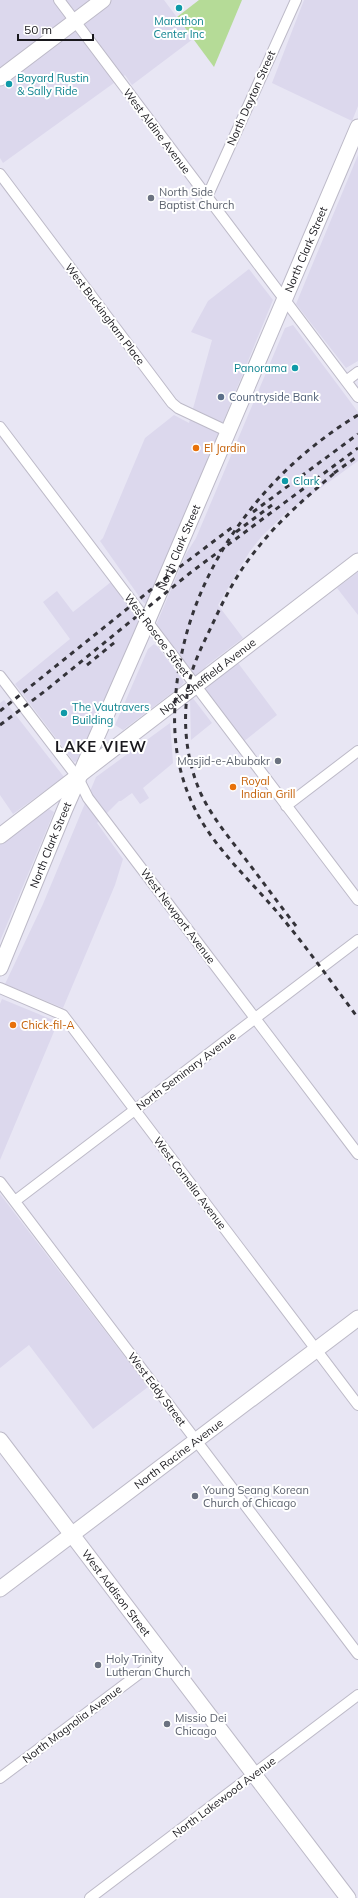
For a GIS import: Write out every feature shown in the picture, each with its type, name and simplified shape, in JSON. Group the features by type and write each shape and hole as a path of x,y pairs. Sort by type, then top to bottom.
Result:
{"street":[{"name":"West Aldine Avenue","path":"59,0 358,397"},
{"path":"0,78 103,0"},
{"name":"North Dayton Street","path":"207,197 296,0"},
{"name":"North Clark Street","path":"0,968 78,778 148,622 358,127"},
{"name":"West Buckingham Place","path":"0,174 172,403 178,408 229,432"},
{"path":"346,381 358,372"},
{"name":"West Roscoe Street","path":"0,427 358,900"},
{"name":"North Sheffield Avenue","path":"0,836 78,778 195,685 358,561"},
{"name":"West Newport Avenue","path":"0,676 78,778 88,798 358,1154"},
{"path":"286,806 358,751"},
{"name":"North Seminary Avenue","path":"15,1201 358,940"},
{"name":"West Cornelia Avenue","path":"0,988 63,1016 358,1405"},
{"name":"West Eddy Street","path":"0,1182 358,1654"},
{"name":"North Racine Avenue","path":"0,1589 358,1318"},
{"name":"West Addison Street","path":"0,1440 254,1774 344,1897"},
{"name":"North Magnolia Avenue","path":"0,1778 164,1655"},
{"name":"North Lakewood Avenue","path":"90,1898 358,1695"}],"shaded area":[{"path":"0,0 164,0 193,39 132,85 125,75 3,163 0,158"},
{"path":"304,0 358,0 358,106 352,121 272,83"},
{"path":"358,155 358,361 346,368 296,304"},
{"path":"249,269 273,300 150,600 146,604 143,602 100,541 103,538 145,438 174,415 189,423 212,340 191,332 208,301"},
{"path":"293,325 358,412 358,461 286,513 262,536 250,551 218,605 243,638 206,666 204,672 197,676 192,675 156,625 186,554 196,538 285,328"},
{"path":"358,572 358,615 337,588"},
{"path":"111,582 137,618 138,622 82,760 74,762 15,684 70,639 43,602 57,591 73,612"},
{"path":"154,644 158,647 184,682 181,686 123,730 115,725 148,649"},
{"path":"238,663 277,715 243,742 205,689"},
{"path":"192,697 212,723 191,740 190,699"},
{"path":"4,700 64,777 13,814 0,795 0,703"},
{"path":"170,723 173,763 143,788 149,798 140,804 132,793 119,801 97,823 123,859 115,885 63,1008 5,984 43,904 96,777"},
{"path":"49,809 54,812 0,941 0,845"},
{"path":"2,999 58,1022 0,1160 0,1004"},
{"path":"0,1194 148,1387 93,1429 29,1345 0,1368"}],"green space":[{"path":"199,0 242,0 214,67 177,17"}],"railway":[{"path":"358,415 322,439 289,467 260,498 234,532 212,569 195,608 183,649 175,707 175,736 179,765 188,793 202,822 221,849 299,938 358,1018"},
{"path":"253,512 358,434"},
{"path":"0,725 45,691 190,573 358,448"},
{"path":"334,473 358,456"},
{"path":"296,926 220,826 201,794 191,766 188,751 186,736 186,705 191,675 198,655 222,604 243,567 284,518 338,470"},
{"path":"236,532 276,502"},
{"path":"0,711 173,572 234,526"},
{"path":"87,665 115,642"}],"place":[{"name":"Marathon Center Inc","path":"179,8"},
{"name":"Bayard Rustin & Sally Ride","path":"9,84"},
{"name":"North Side Baptist Church","path":"151,198"},
{"name":"Panorama","path":"295,368"},
{"name":"Countryside Bank","path":"221,397"},
{"name":"El Jardin","path":"196,448"},
{"name":"Clark","path":"285,481"},
{"name":"The Vautravers Building","path":"64,713"},
{"name":"Masjid-e-Abubakr","path":"278,761"},
{"name":"Royal Indian Grill","path":"233,787"},
{"name":"Chick-fil-A","path":"13,1025"},
{"name":"Young Seang Korean Church of Chicago","path":"195,1496"},
{"name":"Holy Trinity Lutheran Church","path":"98,1665"},
{"name":"Missio Dei Chicago","path":"167,1724"}],"district":[{"name":"LAKE VIEW","path":"101,746"}]}
